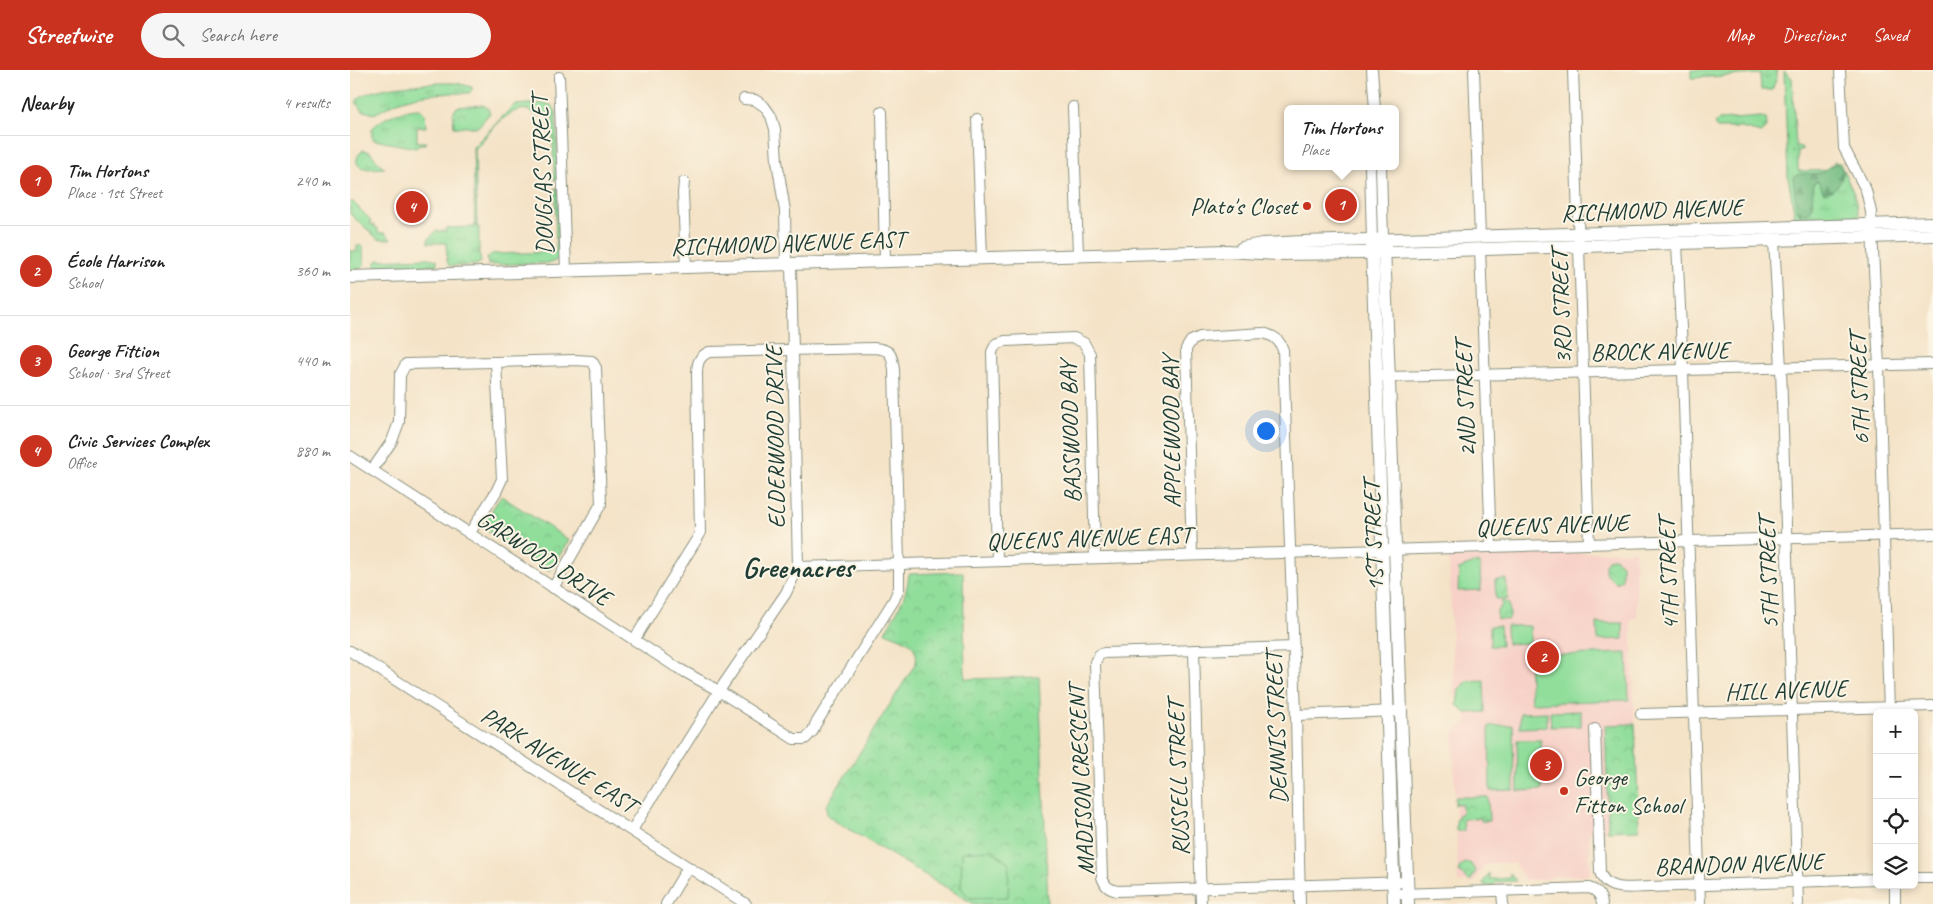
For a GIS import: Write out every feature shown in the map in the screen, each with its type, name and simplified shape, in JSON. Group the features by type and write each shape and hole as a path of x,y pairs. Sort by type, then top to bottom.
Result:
{"main road":[{"name":"RICHMOND AVENUE","path":"1579,240 1677,243 1774,240 1933,223"},
{"name":"RICHMOND AVENUE","path":"1378,246 1872,231 1933,235"},
{"name":"RICHMOND AVENUE EAST","path":"350,277 686,268 787,260 885,262 1227,251 1277,254 1378,246"},
{"name":"1ST STREET","path":"1378,246 1375,374 1388,549 1395,711 1408,893"},
{"name":"1ST STREET","path":"1378,246 1389,377 1388,549"},
{"name":"1ST STREET","path":"1394,894 1395,711"}],"street":[{"path":"1372,70 1374,105"},
{"name":"2ND STREET","path":"1474,70 1490,546"},
{"name":"3RD STREET","path":"1573,70 1589,544"},
{"name":"6TH STREET","path":"1840,70 1842,141 1847,156 1868,198 1872,231 1889,709"},
{"name":"DOUGLAS STREET","path":"559,77 566,271"},
{"name":"ELDERWOOD DRIVE","path":"632,830 719,690 786,593 798,567 794,350 785,212 781,196 771,116 764,106 755,100 744,99"},
{"path":"1073,107 1078,255"},
{"path":"882,112 885,262"},
{"path":"977,119 982,258"},
{"name":"1ST STREET","path":"1370,170 1378,246"},
{"name":"1ST STREET","path":"1378,246 1381,170"},
{"path":"684,182 682,194 686,268"},
{"name":"5TH STREET","path":"1774,240 1781,368 1798,904"},
{"name":"4TH STREET","path":"1677,243 1683,371 1700,904"},
{"name":"APPLEWOOD BAY","path":"1192,555 1186,349 1191,341 1200,337 1263,333 1279,341 1283,350 1290,552"},
{"name":"BASSWOOD BAY","path":"997,560 992,352 996,344 1005,341 1074,338 1084,343 1090,354 1095,558"},
{"path":"634,640 700,534 697,364 702,356 709,352 873,348 883,349 890,353 894,370 899,564"},
{"path":"372,470 392,441 399,422 400,375 406,364 592,361 596,368 601,504 553,588"},
{"path":"469,534 496,492 502,479 496,362"},
{"name":"BROCK AVENUE","path":"1375,374 1389,377 1933,364"},
{"name":"GARWOOD DRIVE","path":"350,456 676,667 719,690 794,739 804,739 813,731 894,600 899,588 899,564"},
{"name":"QUEENS AVENUE","path":"1388,549 1933,534"},
{"name":"QUEENS AVENUE EAST","path":"798,567 1388,549"},
{"name":"DENNIS STREET","path":"1290,552 1300,904"},
{"name":"MADISON CRESCENT","path":"1294,646 1104,652 1099,655 1095,662 1101,857 1104,884 1110,890 1300,886 1394,894 1408,893"},
{"name":"RUSSELL STREET","path":"1194,650 1201,904"},
{"name":"PARK AVENUE EAST","path":"350,651 746,904"},
{"name":"HILL AVENUE","path":"1900,709 1933,706"},
{"name":"HILL AVENUE","path":"1641,714 1873,710"},
{"path":"1296,715 1395,711"},
{"name":"BRANDON AVENUE","path":"1595,729 1600,872 1604,882 1615,887 1873,879"},
{"path":"666,904 688,867"},
{"path":"1918,878 1933,878"},
{"path":"1408,893 1589,888 1598,894 1602,904"},
{"path":"1895,889 1895,904"},
{"path":"1502,891 1503,904"}],"shaded area":[{"path":"1635,551 1637,617 1631,618 1639,830 1589,832 1590,875 1553,876 1548,879 1525,880 1512,863 1492,863 1483,866 1474,882 1458,882 1453,733 1467,722 1466,713 1475,712 1457,705 1457,696 1454,696 1449,557"}],"green space":[{"path":"1691,70 1777,70 1777,77 1772,90 1761,90 1760,74 1691,78"},
{"path":"1784,71 1792,78 1796,147 1802,148 1798,152 1798,171 1834,170 1834,162 1840,163 1854,194 1859,216 1795,218 1788,176"},
{"path":"457,83 472,87 472,90 469,93 413,97 395,103 374,114 361,110 356,102 360,97 380,90 407,85"},
{"path":"544,103 551,105 556,111 558,179 554,180 552,114 536,115 528,110 519,110 502,119 475,149 477,227 479,227 481,262 476,265 449,266 446,243 428,243 428,239 436,231 446,231 446,228 475,227 473,147 514,105"},
{"path":"483,105 488,108 490,113 478,127 454,127 453,113 457,107"},
{"path":"419,109 424,114 426,127 417,127 417,142 426,142 425,144 420,144 416,148 374,140 372,137 372,129 387,117 407,110"},
{"path":"1762,117 1766,119 1767,123 1761,133 1741,128 1717,128 1715,126 1715,122 1719,120"},
{"path":"364,150 370,152 385,168 366,169 358,165 358,157"},
{"path":"1832,164 1838,164 1843,172 1840,183 1832,190 1824,193 1819,182 1815,181 1812,206 1808,213 1800,214 1797,210 1793,178 1799,174 1822,173"},
{"path":"555,187 558,190 560,253 557,260 551,263 488,265 487,258 492,254 556,252"},
{"path":"352,201 370,219 371,225 375,225 375,228 378,228 378,233 385,233 391,239 378,239 350,214 350,204"},
{"path":"357,246 363,246 364,265 361,269 350,269 350,251 357,251"},
{"path":"429,258 437,260 437,265 377,268 374,264 378,260"},
{"path":"501,496 569,540 550,571 481,527"},
{"path":"1610,558 1615,558 1622,564 1622,579 1619,582 1614,582 1605,572 1605,564"},
{"path":"1474,563 1480,563 1481,590 1458,591 1459,569"},
{"path":"963,572 965,679 1039,677 1048,904 974,904 830,818 827,814 826,806 916,663 915,650 908,642 885,632 904,597 909,574"},
{"path":"1506,579 1508,599 1496,599 1495,580"},
{"path":"1502,600 1509,603 1510,617 1507,620 1497,619 1497,611 1502,605"},
{"path":"1597,623 1623,623 1623,639 1598,640"},
{"path":"1490,626 1500,626 1501,646 1490,646"},
{"path":"1506,626 1530,626 1530,643 1507,644"},
{"path":"1627,653 1629,700 1531,703 1529,656"},
{"path":"1484,680 1485,712 1466,713 1457,705 1459,689 1468,681"},
{"path":"1581,711 1581,726 1551,727 1550,712"},
{"path":"1547,712 1547,727 1520,728 1520,713"},
{"path":"1635,724 1639,830 1608,831 1607,785 1610,785 1610,779 1607,779 1605,725"},
{"path":"1513,725 1514,790 1490,791 1489,726"},
{"path":"1517,740 1541,740 1542,790 1518,791"},
{"path":"1455,797 1488,797 1489,821 1481,821 1481,818 1463,819 1464,831 1456,831 1456,822 1459,814 1462,813 1462,805 1456,803 1455,805"},
{"path":"991,850 1009,863 1008,897 970,898 961,888 962,852"},
{"path":"1465,863 1470,863 1476,871 1469,881 1459,872 1459,868"},
{"path":"1489,873 1490,879 1510,878 1510,873 1516,881 1495,882 1494,885 1485,886 1483,883"}],"place":[{"name":"Tim Hortons","path":"1341,205"},
{"name":"Plato's Closet","path":"1307,206"},
{"name":"Civic Services Complex","path":"412,207"},
{"name":"École Harrison","path":"1543,657"},
{"name":"George Fittion","path":"1546,765"},
{"name":"George Fitton School","path":"1564,791"}],"district":[{"name":"Greenacres","path":"798,567"}]}
